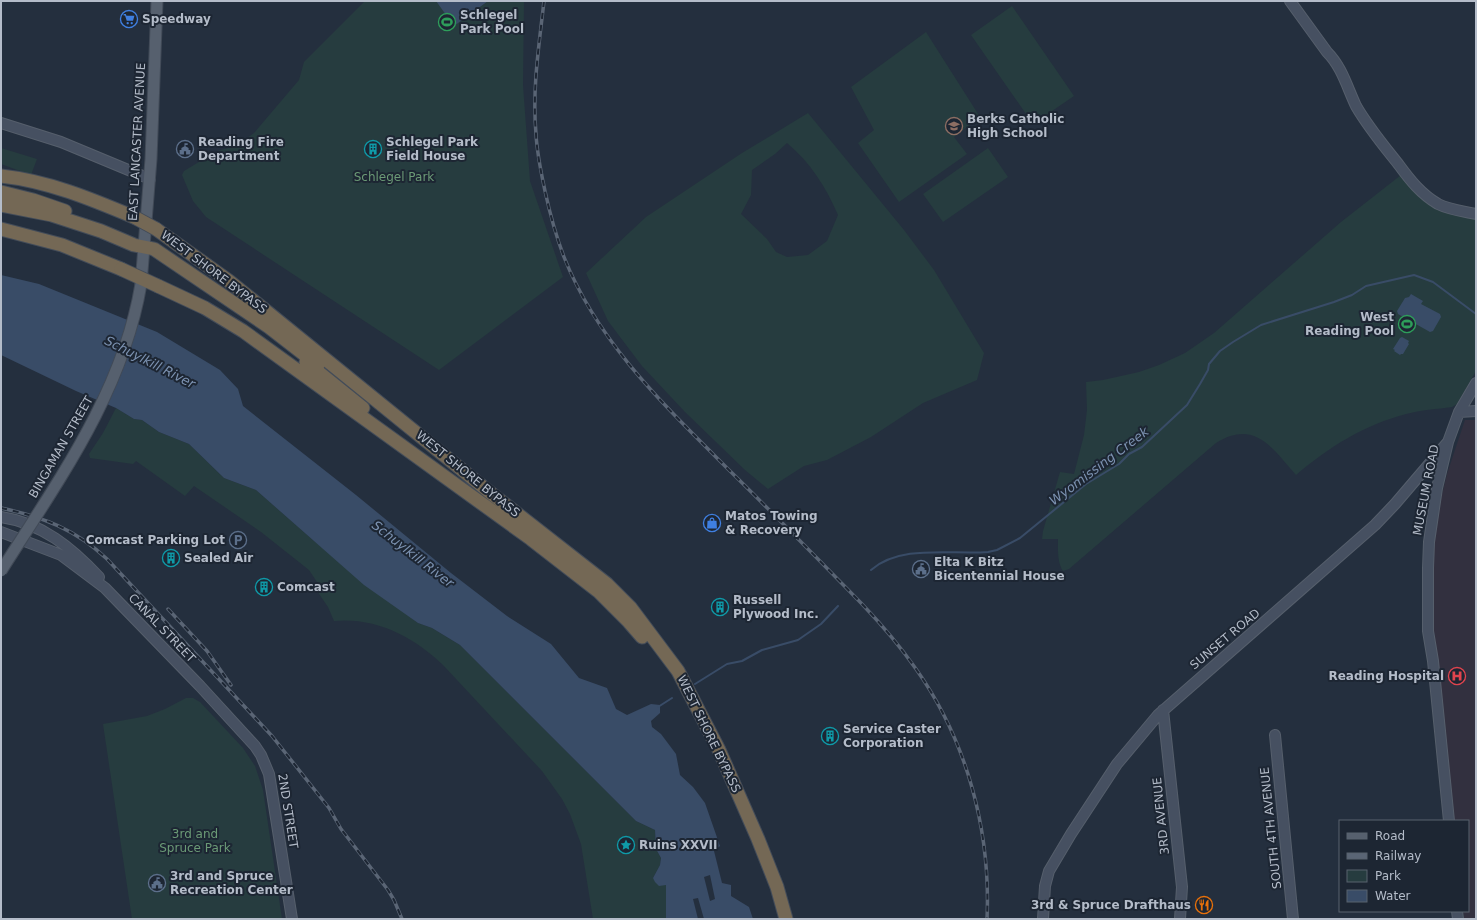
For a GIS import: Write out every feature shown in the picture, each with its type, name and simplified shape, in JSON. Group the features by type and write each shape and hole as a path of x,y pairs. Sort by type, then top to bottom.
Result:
{"highway":[{"name":"WEST SHORE BYPASS","path":"1,176 33,181 86,197 156,228 229,281 488,491 607,584 630,607 678,671 758,839 777,887 786,919"},
{"path":"1,192 50,206 108,226 134,238 154,257 305,361 463,489"},
{"path":"1,205 52,215 96,229 134,245 154,249 275,331 384,415 488,491"},
{"name":"WEST SHORE BYPASS","path":"1,229 62,245 121,269 205,308 243,331 463,489 598,591 629,622 644,640 675,683 716,752 768,890 777,919"}],"main road":[{"name":"EAST LANCASTER AVENUE","path":"141,284 150,179 157,1"},
{"name":"BINGAMAN STREET","path":"1,571 73,457 92,424 127,342 141,284"}],"street":[{"path":"1290,1 1345,78 1356,105 1367,123 1412,182 1425,195 1438,204 1456,211 1476,214"},
{"path":"1,123 61,142 150,179"},
{"name":"MUSEUM ROAD","path":"1449,820 1433,662 1428,631 1429,542 1437,488 1448,442 1459,412 1476,383"},
{"path":"1459,412 1476,411"},
{"name":"SUNSET ROAD","path":"1043,919 1049,871 1071,834 1117,764 1163,710 1375,525 1448,442"},
{"name":"CANAL STREET","path":"1,517 19,520 58,540 79,556 100,578 105,588"},
{"name":"CANAL STREET","path":"1,532 61,555 105,588 200,686"},
{"name":"2ND STREET","path":"200,686 255,746 267,768 292,918"},
{"name":"3RD AVENUE","path":"1163,710 1182,887 1180,919"},
{"name":"SOUTH 4TH AVENUE","path":"1274,735 1292,919"}],"shaded area":[{"name":"Reading Hospital","path":"1465,420 1476,420 1476,919 1464,919 1463,912 1469,912 1469,820 1454,820 1434,631 1434,548 1439,506 1447,474"}],"green space":[{"name":"Schlegel Park","path":"365,1 524,1 523,85 530,181 563,277 439,370 206,217 193,201 182,175 184,171 217,151 236,146 254,133 299,80 304,62"},
{"path":"1012,6 1074,96 1033,124 971,35"},
{"path":"926,32 980,117 954,137 967,154 899,202 858,143 874,130 851,87"},
{"path":"808,113 904,230 934,270 984,353 977,380 923,403 871,437 827,460 804,466 768,489 745,470 685,412 642,366 608,321 586,273 646,217 742,153","holes":["787,143 803,158 823,185 838,215 827,241 808,255 787,257 776,252 767,239 741,214 751,195 752,170 775,154"]},
{"path":"1,148 37,159 31,175 1,164"},
{"path":"988,148 1008,177 943,222 923,194"},
{"path":"1401,175 1422,198 1476,217 1476,371 1457,404 1452,407 1406,414 1376,424 1334,446 1296,475 1279,455 1262,440 1252,435 1242,434 1230,436 1216,443 1069,569 1063,571 1059,560 1058,539 1042,539 1060,472 1074,474 1084,435 1087,410 1086,382 1139,372 1185,353 1214,333 1341,222"},
{"path":"116,408 134,419 142,420 159,432 189,444 224,478 256,490 313,540 418,623 432,628 460,645 636,821 655,830 656,849 661,858 660,865 653,878 666,885 666,919 593,919 581,844 570,814 562,799 542,771 432,655 407,638 379,626 365,622 334,621 328,607 317,591 321,588 309,570 261,532 194,486 185,496 136,461 133,464 90,458 89,454 103,433"},
{"name":"3rd and Spruce Park","path":"186,698 193,698 200,702 243,748 255,766 263,790 282,919 132,919 103,724 147,716"}],"water":[{"path":"436,1 488,1 454,26"},
{"name":"Schuylkill River","path":"1,275 39,284 157,332 220,370 238,389 243,406 356,495 451,573 507,616 551,644 579,678 607,688 616,709 627,715 651,704 660,705 660,713 651,721 652,727 661,734 676,754 680,775 693,787 705,803 720,846 714,851 722,883 731,885 731,896 749,907 753,919 704,919 698,898 693,899 698,919 666,919 666,885 659,886 653,878 660,865 661,858 656,849 655,830 636,821 460,645 432,628 418,623 364,585 256,490 224,478 189,444 159,432 142,420 134,419 116,408 76,391 1,355","holes":["710,875 715,899 710,901 704,877"]},
{"path":"1411,294 1423,301 1421,304 1440,314 1441,317 1433,331 1430,332 1398,314 1397,311 1405,298 1409,297"},
{"path":"1402,337 1409,341 1409,344 1403,354 1400,355 1393,349"}],"waterway":[{"name":"Wyomissing Creek","path":"871,570 883,562 897,557 927,552 988,552 997,550 1020,538 1086,484 1119,464 1129,454 1142,447 1187,405 1208,370 1209,364 1220,351 1261,325 1334,302 1352,295 1366,286 1414,275 1433,282 1476,314"},
{"name":"Wyomissing Creek","path":"695,684 727,664 742,661 762,650 798,640 821,624 838,606"},
{"name":"Wyomissing Creek","path":"658,707 672,698"}],"railway":[{"path":"544,1 535,84 537,149 553,225 564,257 578,288 595,318 635,372 681,422 862,604 890,635 916,669 934,697 949,726 962,757 972,788 980,820 985,853 987,919"},
{"path":"1,508 45,520 58,526 83,540 107,559 272,736 329,808 341,829 388,890 402,919"},
{"path":"168,609 207,651 231,685"}],"place":[{"name":"Speedway","path":"129,19"},
{"name":"Schlegel Park Pool","path":"447,22"},
{"name":"Berks Catholic High School","path":"954,126"},
{"name":"Reading Fire Department","path":"185,149"},
{"name":"Schlegel Park Field House","path":"373,149"},
{"name":"West Reading Pool","path":"1407,324"},
{"name":"Matos Towing & Recovery","path":"712,523"},
{"name":"Comcast Parking Lot","path":"238,540"},
{"name":"Sealed Air","path":"171,558"},
{"name":"Elta K Bitz Bicentennial House","path":"921,569"},
{"name":"Comcast","path":"264,587"},
{"name":"Russell Plywood Inc.","path":"720,607"},
{"name":"Reading Hospital","path":"1457,676"},
{"name":"Service Caster Corporation","path":"830,736"},
{"name":"Ruins XXVII","path":"626,845"},
{"name":"3rd and Spruce Recreation Center","path":"157,883"},
{"name":"3rd & Spruce Drafthaus","path":"1204,905"}]}
